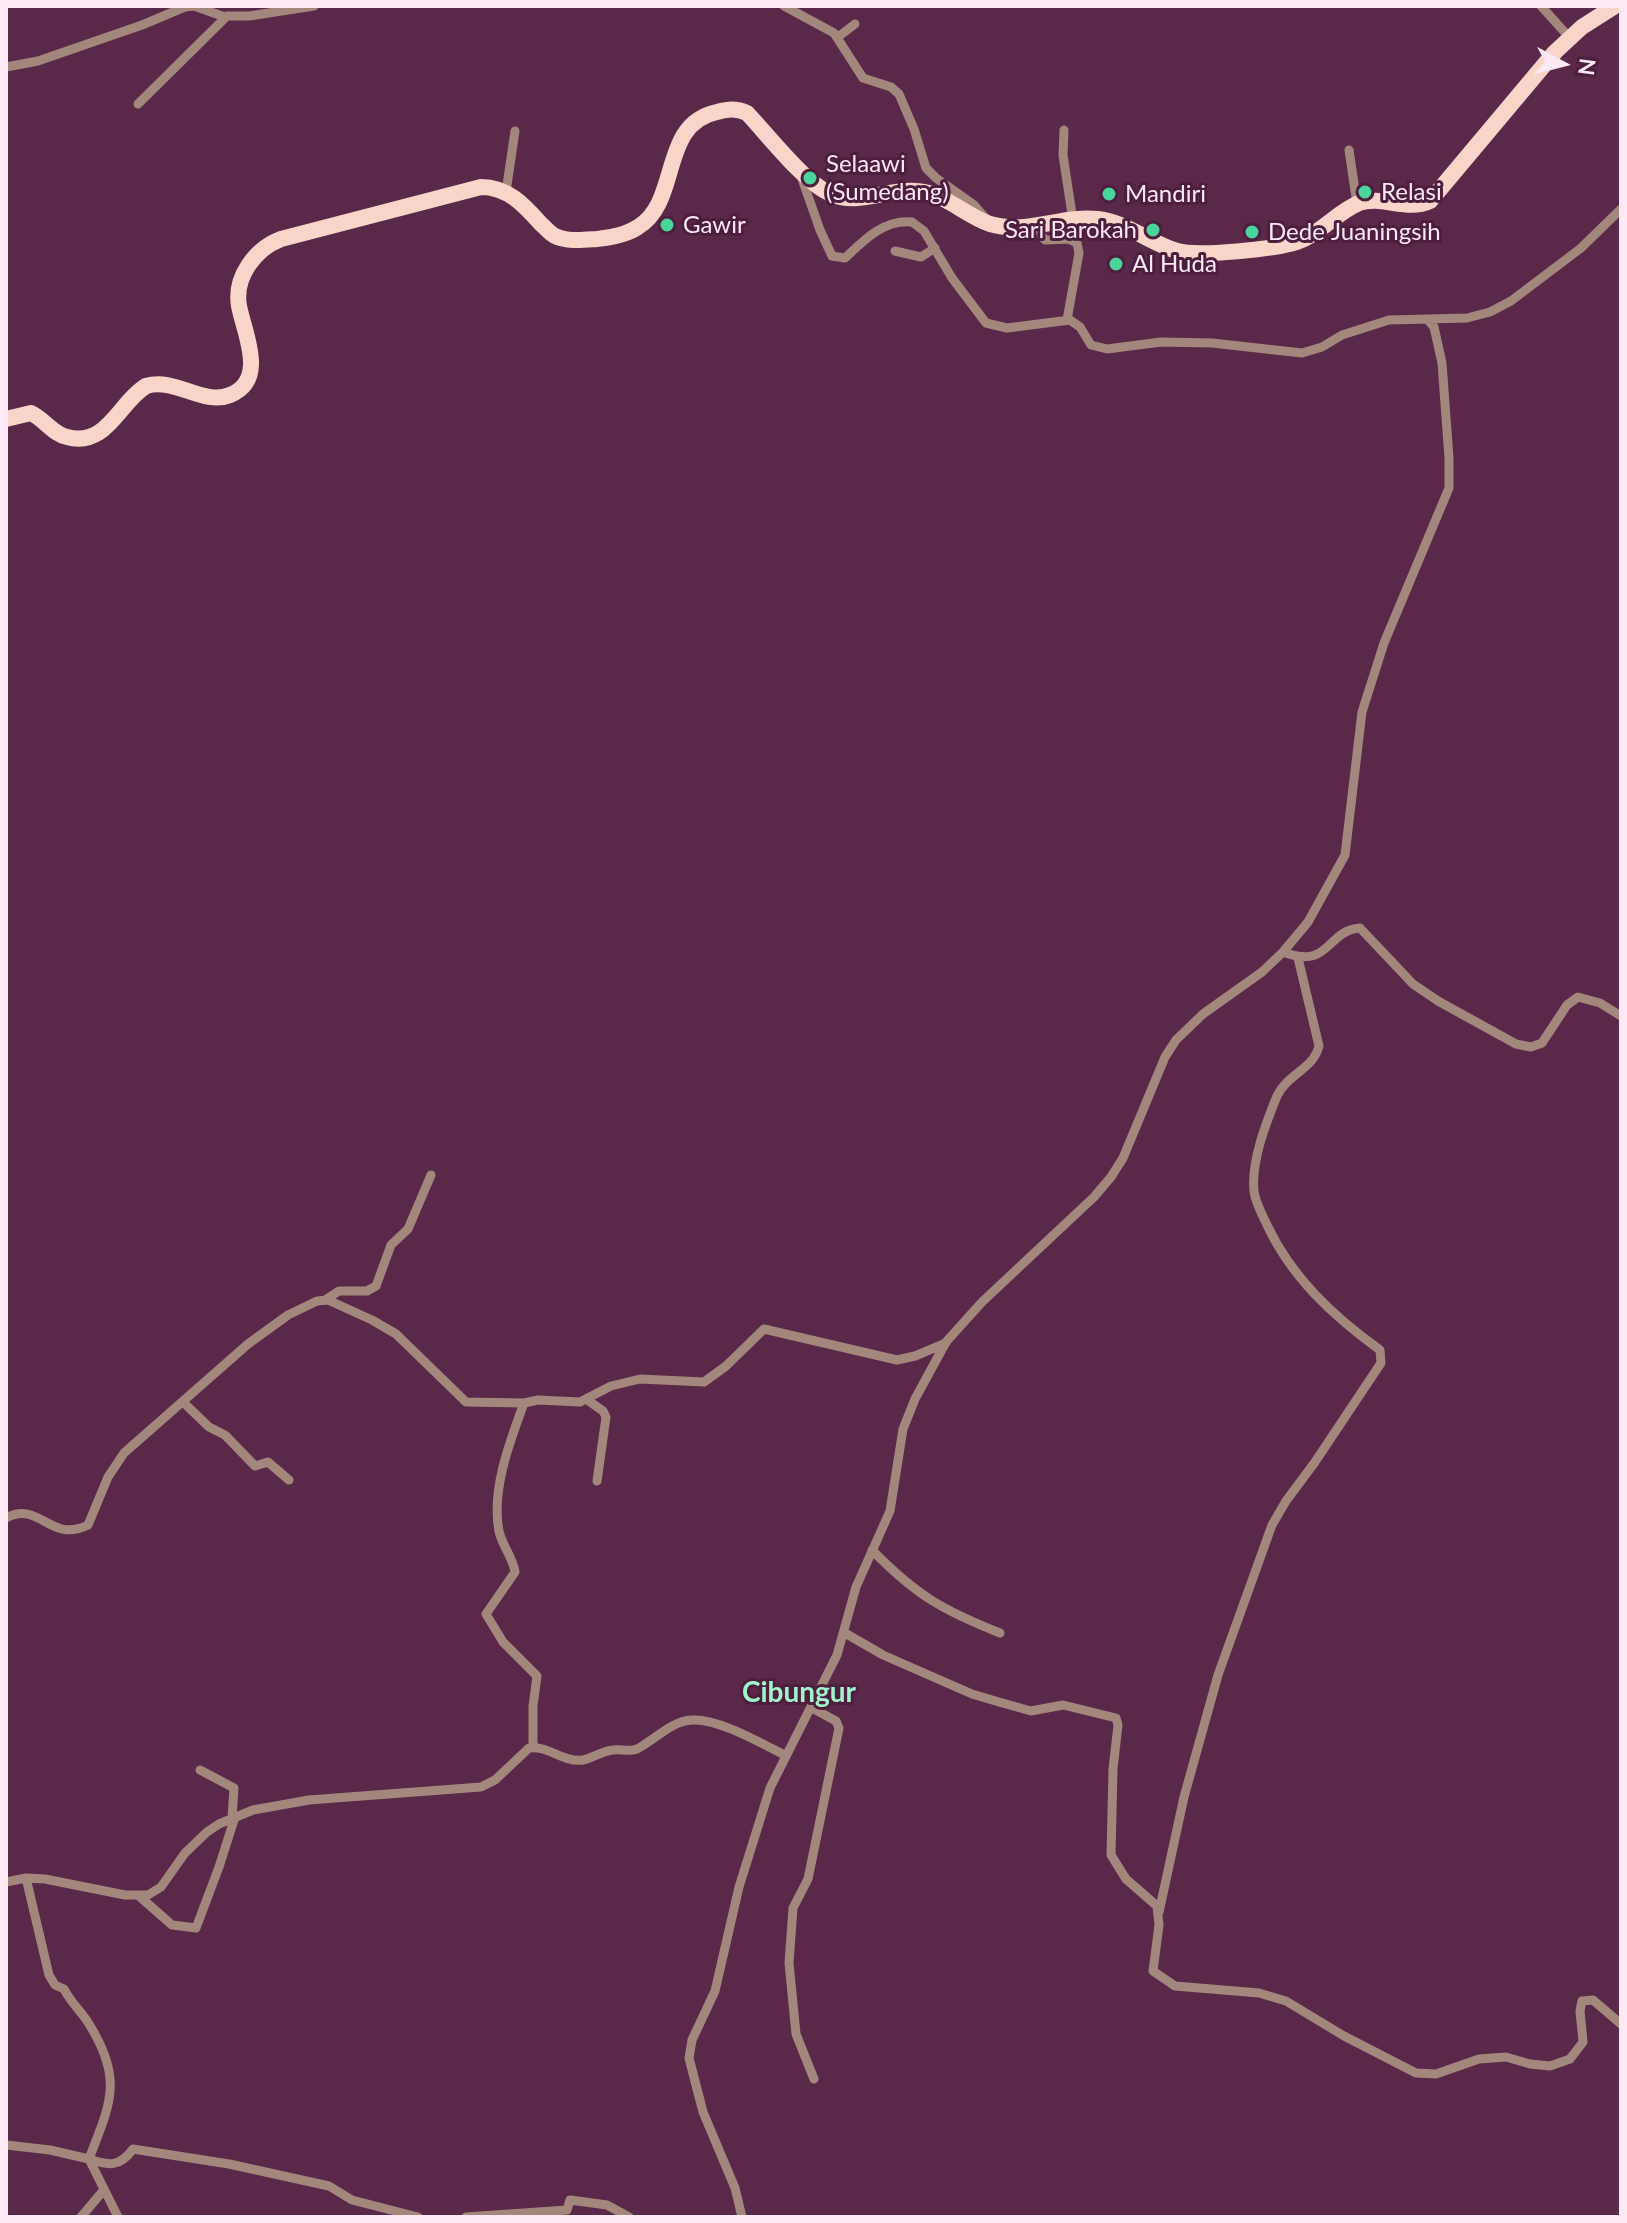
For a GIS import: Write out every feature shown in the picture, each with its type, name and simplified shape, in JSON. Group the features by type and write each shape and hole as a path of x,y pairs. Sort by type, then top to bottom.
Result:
{"main road":[{"path":"6,419 31,413 67,437 87,438 102,432 140,390 154,383 211,396 227,396 241,387 251,366 251,351 238,297 248,265 262,248 281,239 470,189 490,187 506,192 550,233 563,239 595,239 635,229 646,222 657,206 672,159 688,128 707,114 734,109 747,113 821,188 841,197 854,199 902,190 922,191 990,223 1036,228 1098,219 1177,251 1206,254 1298,241 1357,204 1374,201 1415,206 1430,201 1569,37 1615,6"}],"street":[{"path":"6,67 52,57 185,7 194,6 225,17 314,6"},
{"path":"784,6 838,37 863,78 891,87 902,98 923,163 929,172 974,205 990,223"},
{"path":"1541,6 1569,37"},
{"path":"138,104 225,17"},
{"path":"838,37 855,24"},
{"path":"1064,130 1063,155 1073,221"},
{"path":"506,192 515,131"},
{"path":"1349,150 1357,204"},
{"path":"797,165 832,256 845,258 871,233 904,221 918,225 952,278 990,326 1007,328 1067,320 1080,327 1091,345 1099,348 1161,342 1212,343 1302,353 1322,347 1342,335 1389,320 1467,318 1501,307 1581,248 1621,209"},
{"path":"1036,228 1042,239 1074,240 1078,246 1067,320"},
{"path":"895,251 921,257 935,248"},
{"path":"742,2217 735,2188 703,2112 690,2071 689,2052 715,1991 753,1836 770,1788 812,1708 845,1633 856,1587 890,1511 903,1429 915,1399 946,1342 982,1302 1094,1197 1111,1177 1128,1149 1165,1057 1176,1040 1203,1014 1262,972 1283,952 1308,922 1345,855 1362,712 1384,643 1449,488 1442,363 1434,327 1428,320"},
{"path":"1283,952 1298,958 1318,955 1343,934 1360,928 1413,984 1478,1025 1524,1046 1542,1043 1567,1005 1578,997 1600,1003 1621,1016"},
{"path":"1298,958 1319,1046 1314,1059 1288,1079 1280,1091 1256,1165 1254,1192 1272,1236 1298,1276 1323,1305 1380,1350 1382,1357 1381,1363 1272,1525 1218,1675 1181,1811 1159,1915 1153,1971 1175,1986 1259,1993 1286,2001 1344,2036 1416,2073 1436,2074 1479,2059 1506,2057 1550,2066 1570,2059 1583,2042 1582,2001 1593,2000 1621,2024"},
{"path":"6,1518 29,1513 61,1531 88,1525 108,1477 124,1453 248,1344 288,1315 339,1291 367,1291 376,1286 391,1245 408,1229 431,1175"},
{"path":"325,1300 396,1334 466,1402 524,1403 538,1400 574,1403 611,1386 640,1379 698,1383 710,1380 764,1329 897,1360 915,1356 946,1342"},
{"path":"586,1399 603,1411 606,1417 597,1481"},
{"path":"183,1402 209,1427 225,1435 255,1466 269,1463 289,1480"},
{"path":"524,1403 506,1457 500,1491 499,1530 515,1572 486,1614 503,1642 537,1676 533,1747"},
{"path":"872,1550 910,1586 936,1605 1000,1633"},
{"path":"845,1633 883,1655 972,1694 1031,1711 1063,1705 1116,1718 1111,1855 1126,1879 1154,1902 1159,1915"},
{"path":"812,1708 836,1721 839,1726 808,1879 793,1908 789,1963 796,2034 814,2079"},
{"path":"533,1747 580,1760 610,1750 633,1750 676,1724 697,1720 723,1727 785,1755"},
{"path":"6,1882 26,1878 139,1896 154,1893 195,1841 233,1817 253,1810 309,1800 481,1787 495,1780 520,1755 533,1747"},
{"path":"139,1896 172,1925 196,1928 219,1867 233,1817 234,1788 200,1770"},
{"path":"26,1878 49,1975 55,1985 64,1989 90,2027 108,2070 112,2089 110,2102 89,2159 117,2217"},
{"path":"6,2145 50,2150 108,2165 126,2159 133,2149 229,2164 329,2186 352,2200 418,2217"},
{"path":"81,2217 103,2191"},
{"path":"466,2217 567,2210 570,2200 607,2205 629,2217"}],"place":[{"name":"Selaawi (Sumedang)","path":"810,178"},
{"name":"Relasi","path":"1365,192"},
{"name":"Mandiri","path":"1109,194"},
{"name":"Gawir","path":"667,225"},
{"name":"Sari Barokah","path":"1153,230"},
{"name":"Dede Juaningsih","path":"1252,232"},
{"name":"Al Huda","path":"1116,264"}],"district":[{"name":"Cibungur","path":"799,1693"}]}
